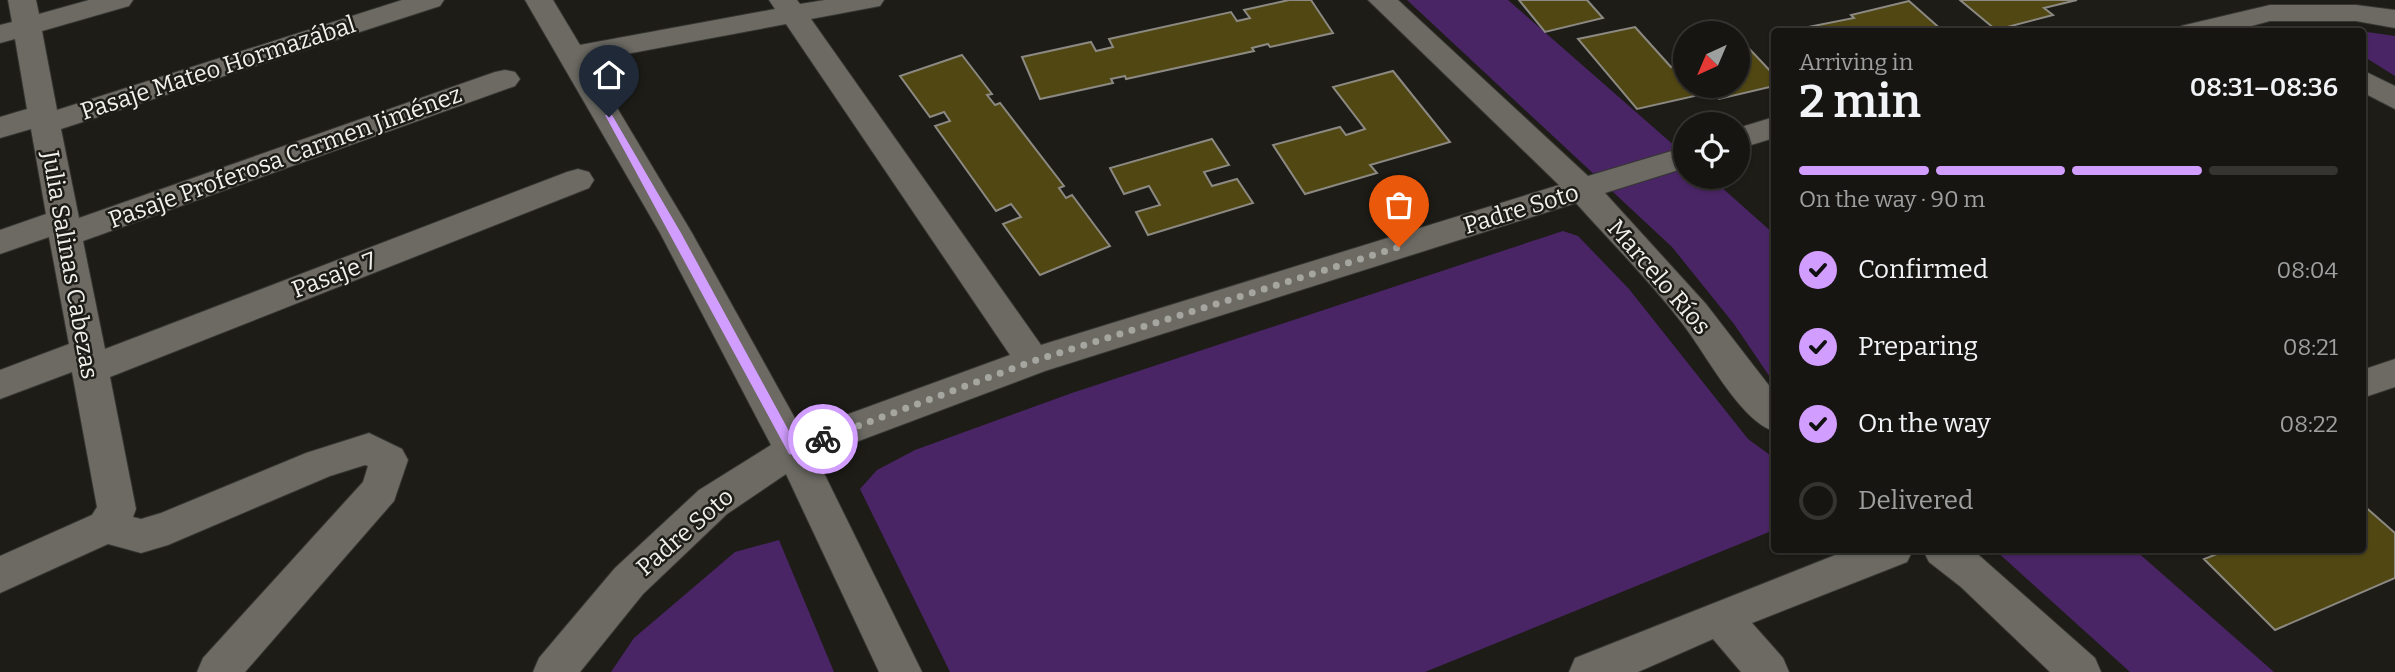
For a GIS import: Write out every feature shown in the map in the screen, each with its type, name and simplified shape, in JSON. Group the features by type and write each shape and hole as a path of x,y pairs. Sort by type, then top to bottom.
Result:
{"street":[{"path":"16,20 118,0"},
{"name":"Pasaje Mateo Hormazábal","path":"0,128 44,119 430,0"},
{"path":"539,0 676,233 793,450 901,672"},
{"path":"572,55 788,7 870,0"},
{"name":"Marcelo Ríos","path":"1382,0 1583,190 1694,313 1740,376 1771,412"},
{"path":"2221,0 2271,28"},
{"path":"788,7 1033,361"},
{"path":"2207,28 2270,13 2356,13 2395,19"},
{"name":"Julia Salinas Cabezas","path":"16,20 44,119 117,509 106,527"},
{"name":"Pasaje Proferosa Carmen Jiménez","path":"0,242 63,228 505,79"},
{"path":"2366,81 2395,99"},
{"path":"1750,135 1771,128"},
{"name":"Padre Soto","path":"554,672 629,581 713,502 793,450 1033,361 1673,161"},
{"name":"Pasaje 7","path":"0,385 88,361 578,180"},
{"path":"2366,383 2395,373"},
{"path":"0,575 106,527 141,536 168,528 319,464 369,448 390,460 380,489 218,672"},
{"path":"1590,672 1720,617 1885,553"},
{"path":"1947,553 1975,574 2081,672"},
{"path":"1720,617 1768,672"}],"shaded area":[{"path":"1407,0 1508,0 1673,144 1673,189 1723,189 1771,231 1771,379 1734,324 1672,247"},
{"path":"2366,32 2395,36 2395,76 2366,58"},
{"path":"1563,231 1578,236 1629,289 1748,439 1771,456 1771,531 1425,672 950,672 860,489 877,470 915,450 1072,393"},
{"path":"779,540 834,672 611,672 634,638 735,552"},
{"path":"1998,553 2138,553 2274,672 2130,672"}],"building":[{"path":"1289,0 1311,0 1333,33 1270,47 1268,44 1252,48 1254,51 1126,79 1125,76 1111,79 1113,83 1040,99 1022,57 1091,42 1096,51 1113,47 1109,39 1231,12 1237,21 1250,18 1244,10"},
{"path":"1519,0 1587,0 1603,18 1545,32"},
{"path":"1960,0 2077,0 2044,8 2053,15 2004,28 1994,28"},
{"path":"1909,1 1939,28 1803,28 1854,18 1851,15"},
{"path":"1635,27 1673,66 1673,98 1686,98 1637,109 1578,39"},
{"path":"1750,49 1771,72 1771,87 1750,92"},
{"path":"962,55 992,94 987,95 995,105 1000,103 1064,186 1059,188 1066,198 1072,195 1110,246 1040,275 1003,224 1021,217 1011,204 996,211 935,126 950,121 944,112 930,117 900,76"},
{"path":"1393,71 1450,142 1370,165 1377,173 1305,194 1273,145 1340,127 1346,135 1365,129 1333,87"},
{"path":"1212,139 1229,165 1204,172 1212,186 1237,179 1253,203 1148,235 1136,212 1160,205 1149,186 1124,194 1110,168"},
{"path":"2366,508 2395,533 2395,578 2275,630 2204,559 2219,553 2366,553"}],"way so far":[{"path":"823,439 1033,361 1399,247"}],"route":[{"path":"609,117 676,233 793,450 823,439"}]}
